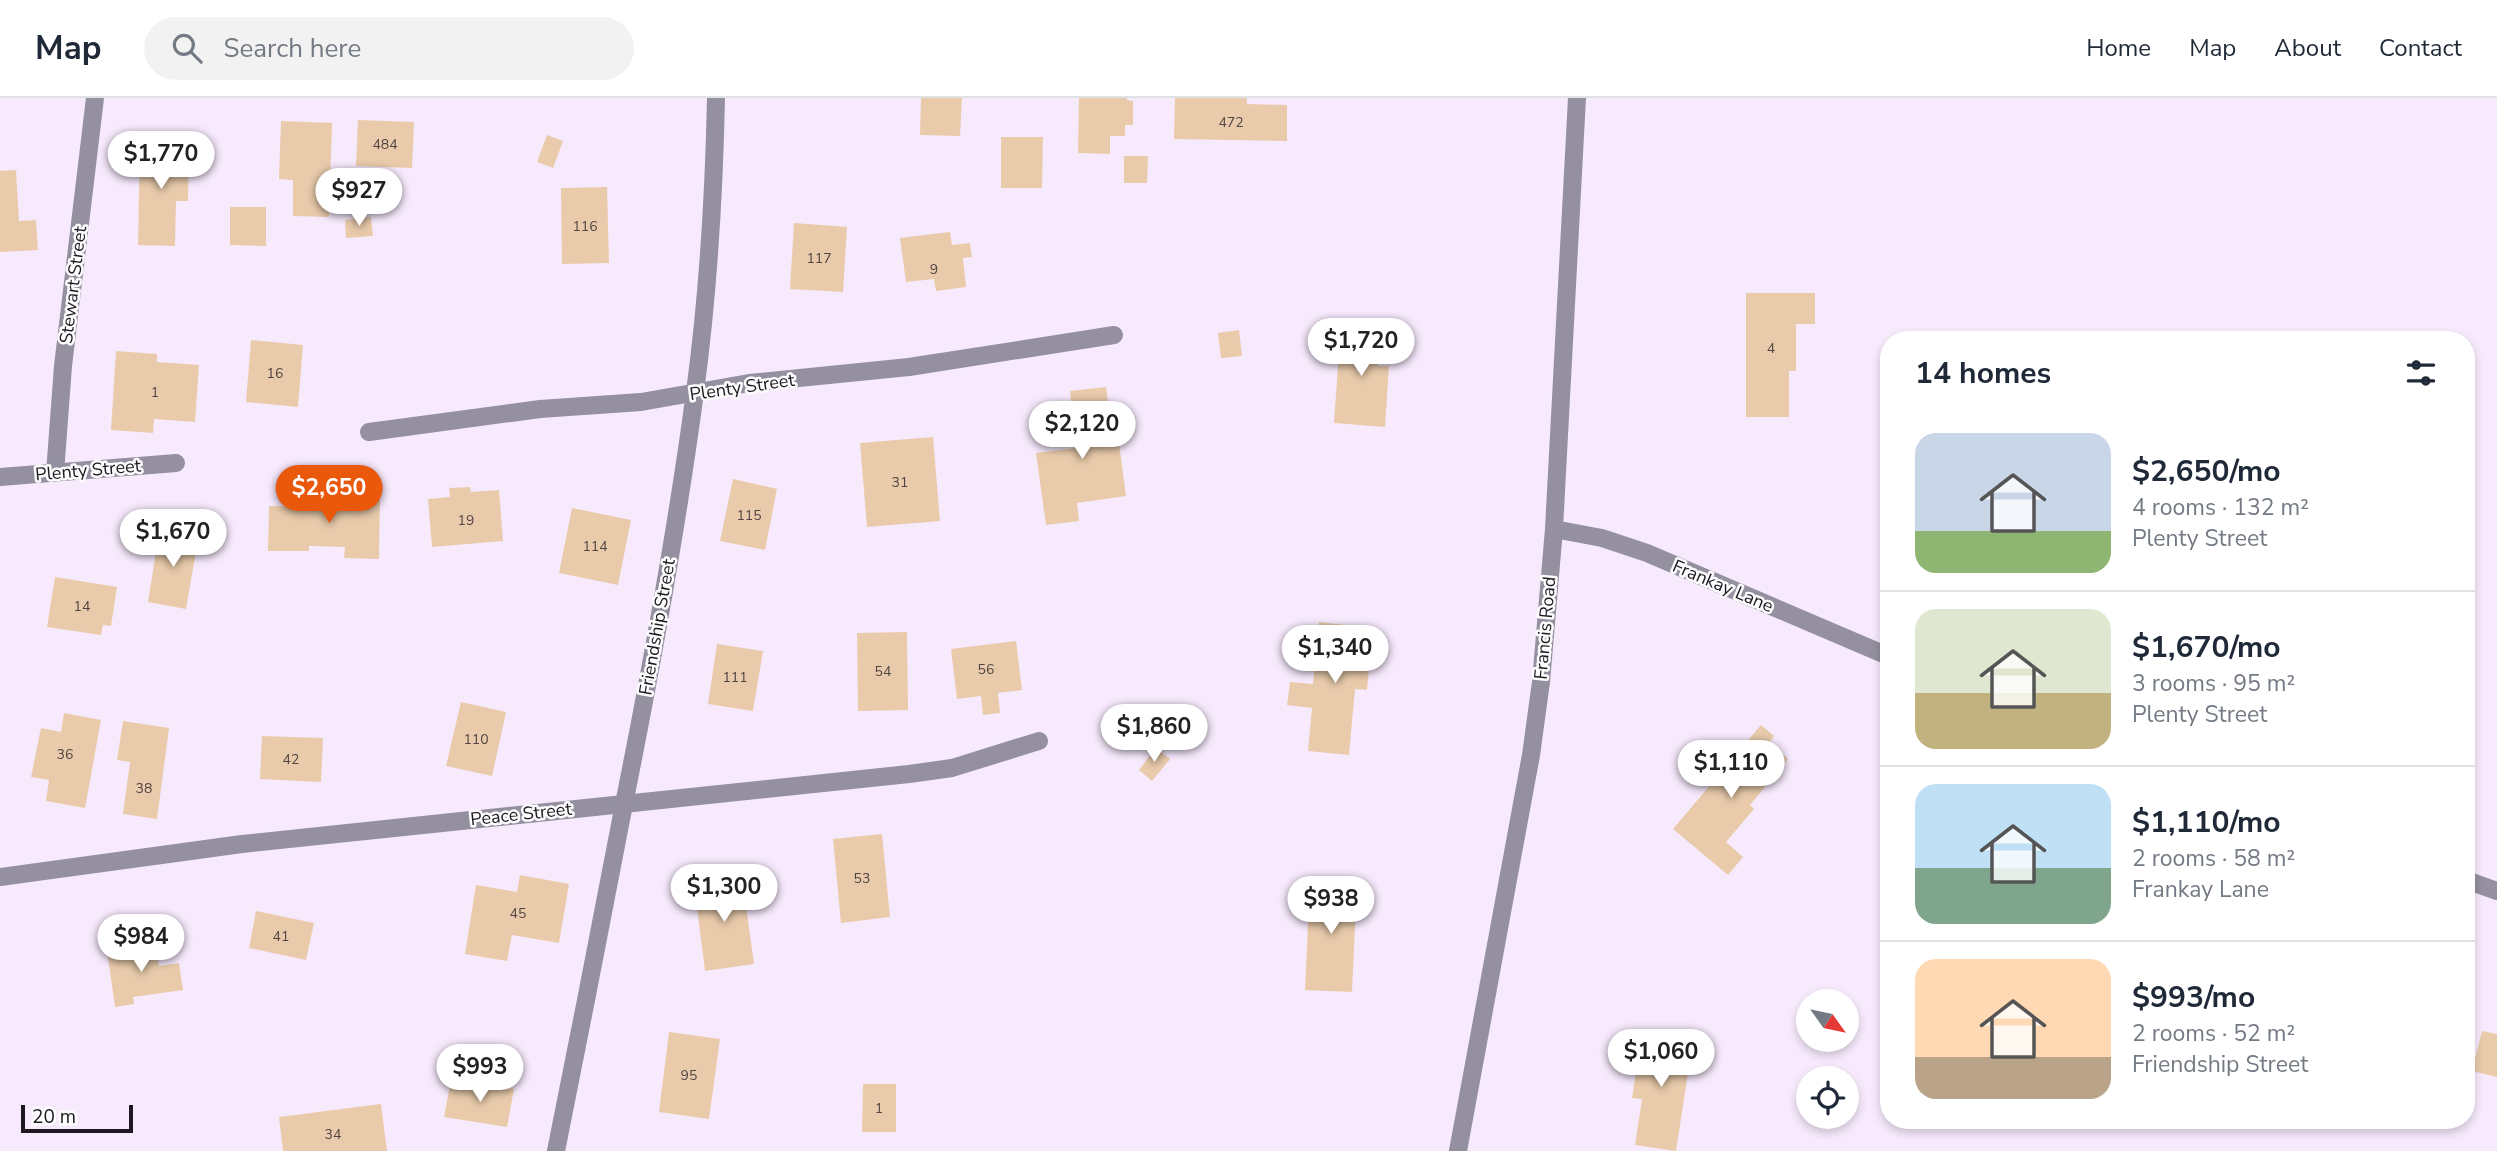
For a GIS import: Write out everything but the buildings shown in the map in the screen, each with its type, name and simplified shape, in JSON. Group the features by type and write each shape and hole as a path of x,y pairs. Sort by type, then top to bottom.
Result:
{"street":[{"name":"Stewart Street","path":"55,472 68,320 95,98"},
{"name":"Friendship Street","path":"556,1151 589,994 662,607 695,393 703,331 715,156 716,98"},
{"name":"Francis Road","path":"1458,1151 1531,755 1541,682 1554,530 1577,98"},
{"name":"Plenty Street","path":"369,432 540,409 640,402 749,383 909,367 1114,335"},
{"name":"Plenty Street","path":"0,477 176,463"},
{"name":"Frankay Lane","path":"1554,530 1602,538 1647,553 1880,653"},
{"name":"Peace Street","path":"0,877 242,844 909,774 951,768 1039,741"},
{"path":"2475,883 2497,891"}]}
